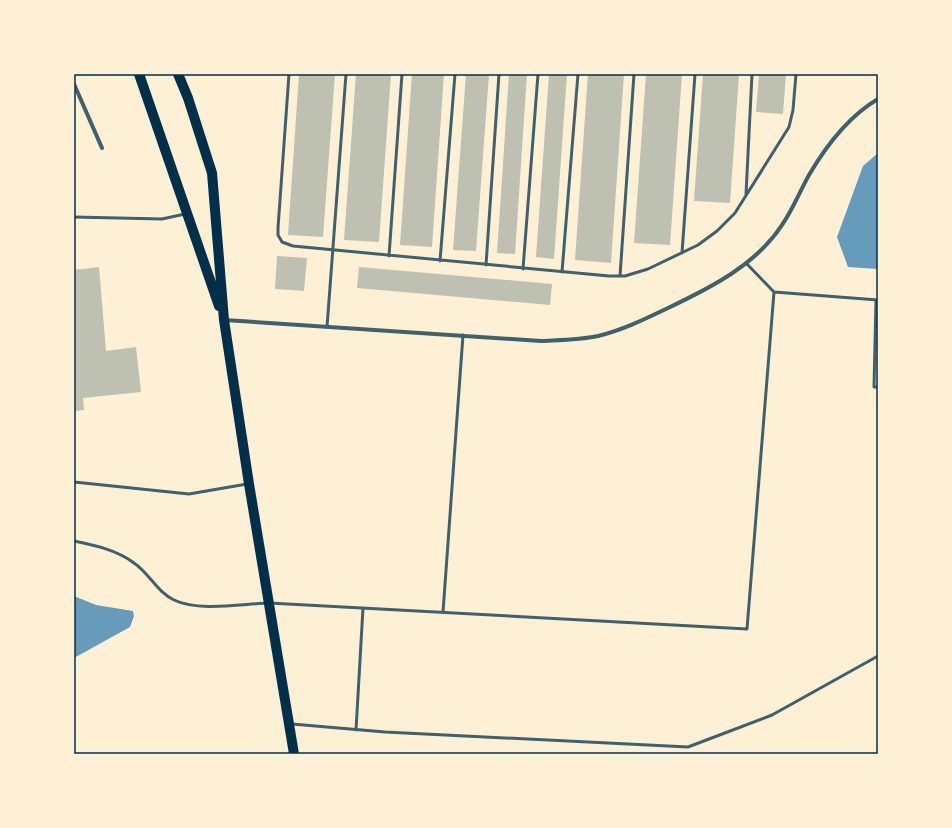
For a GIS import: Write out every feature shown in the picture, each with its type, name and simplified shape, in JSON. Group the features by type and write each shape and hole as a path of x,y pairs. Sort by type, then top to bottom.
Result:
{"main road":[{"path":"139,74 224,320"},
{"path":"178,74 188,98 212,173 224,320 249,484 294,754"}],"street":[{"path":"74,84 102,148"},
{"path":"224,320 541,341 570,340 598,336 630,326 709,288 746,263 767,245 782,226 825,149 848,124 878,99"}],"lane":[{"path":"289,74 278,235 279,240 287,245 524,269 620,276 648,269 698,245 717,231 735,213 789,127 793,110 796,74"},
{"path":"327,327 346,74"},
{"path":"389,256 402,74"},
{"path":"440,261 454,74"},
{"path":"486,265 499,74"},
{"path":"524,269 538,74"},
{"path":"562,272 578,74"},
{"path":"620,276 634,74"},
{"path":"682,253 695,74"},
{"path":"746,196 752,74"},
{"path":"74,217 162,219 187,213"},
{"path":"746,263 774,292 877,300 874,387 878,388"},
{"path":"74,541 115,552 134,563 173,600 187,605 210,606 269,603 747,629 774,292"},
{"path":"443,612 463,335"},
{"path":"74,482 189,494 249,484"},
{"path":"356,730 363,608"},
{"path":"289,724 356,730 688,747 772,715 878,656"}],"water":[{"path":"878,153 878,269 848,267 837,237 863,166"},
{"path":"74,596 96,605 133,611 134,616 130,627 74,658"}],"building":[{"path":"299,74 335,74 323,237 288,235"},
{"path":"356,74 391,74 379,242 344,240"},
{"path":"412,74 444,74 432,247 400,245"},
{"path":"466,74 489,74 476,251 453,250"},
{"path":"509,74 527,74 515,254 497,253"},
{"path":"549,74 567,74 554,259 536,257"},
{"path":"588,74 624,74 611,263 575,260"},
{"path":"646,74 682,74 670,245 634,243"},
{"path":"703,74 739,74 730,203 694,201"},
{"path":"759,74 786,74 783,114 756,112"},
{"path":"277,256 307,258 304,291 275,289"},
{"path":"99,267 106,351 136,347 141,392 83,398 84,410 74,411 74,270"},
{"path":"359,267 552,284 550,305 357,288"}]}
